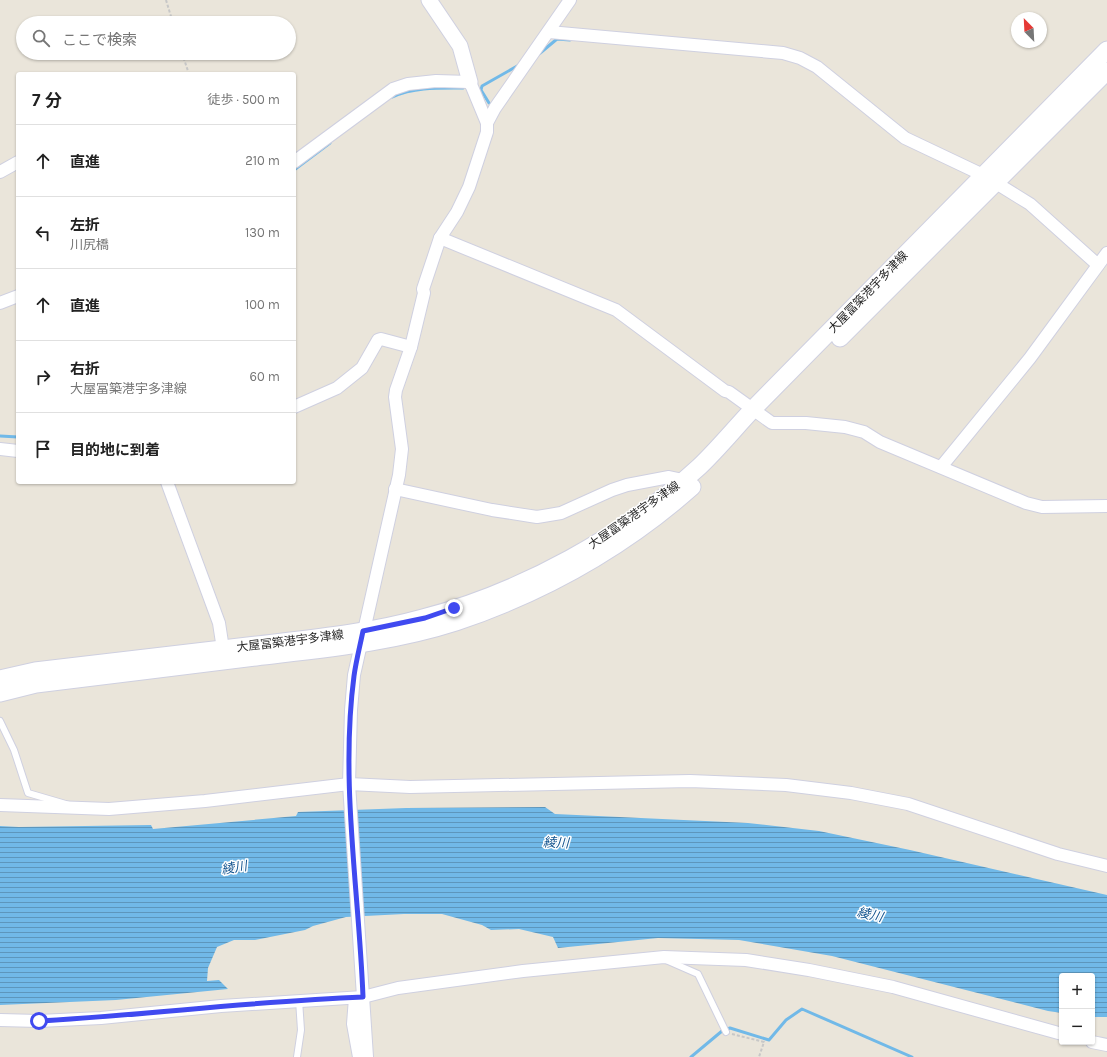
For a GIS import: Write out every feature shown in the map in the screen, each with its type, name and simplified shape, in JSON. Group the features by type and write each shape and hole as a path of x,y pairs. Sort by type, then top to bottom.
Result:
{"main road":[{"name":"大屋冨築港宇多津線","path":"990,179 1107,50"},
{"name":"大屋冨築港宇多津線","path":"0,679 35,671 223,649 362,638 493,594 540,574 584,550 624,524 683,480 699,466 757,412 990,179 1107,71"},
{"name":"大屋冨築港宇多津線","path":"0,693 36,684 362,638 448,624 501,606 546,585 589,561 631,535 670,507 706,475 757,412"}],"street":[{"path":"367,1057 360,994 350,789 351,710 354,675 395,489 402,449 395,397 411,347 424,293 423,288 440,238 457,212 469,187 487,132 487,123 470,82 460,46 428,0"},
{"path":"487,123 495,108 570,0"},
{"path":"549,32 783,53 800,58 817,67 905,138 990,179 1030,204 1098,265"},
{"path":"296,161 393,89 408,84 429,82 470,82"},
{"path":"0,172 16,163"},
{"path":"440,238 616,310 725,391 730,392 776,424 806,423 845,427 864,432 880,442 1026,503 1042,507 1107,506"},
{"path":"941,467 1030,358 1107,253"},
{"path":"0,303 16,297"},
{"path":"296,406 337,388 362,368 378,340 381,339 411,347"},
{"path":"0,449 16,451"},
{"path":"395,489 492,510 537,517 561,513 612,490 627,486 669,477 683,480"},
{"path":"168,484 220,623 223,649"},
{"path":"0,805 109,809 350,789 410,787 690,781 786,785 851,792 908,804 1058,854 1105,865"},
{"path":"0,1020 39,1021 101,1018 298,1000 360,994 492,975 664,957 746,960 809,970 893,987 1059,1033"},
{"path":"359,1057 353,1024 360,994"},
{"path":"1095,1042 1107,1044"}],"lane":[{"path":"0,721 14,750 28,793 66,802 74,808"},
{"path":"664,957 667,962 698,974 725,1031"},
{"path":"297,1057 301,1030 298,1000"}],"path":[{"path":"166,0 170,16"},
{"path":"184,60 188,72"},
{"path":"725,1031 764,1042 759,1057"}],"water":[{"name":"綾川","path":"545,807 555,814 748,823 819,831 1107,895 1107,1017 1095,1017 1095,973 1059,973 1059,1013 832,956 739,940 658,938 558,948 553,937 519,929 491,930 482,925 442,914 346,917 313,926 305,930 255,940 234,940 217,947 208,968 207,981 219,980 228,989 116,1000 0,1005 0,826 151,825 153,829 296,816 298,812 406,808"}],"waterway":[{"path":"539,54 557,39 570,40"},
{"path":"489,103 481,90 482,86 519,65"},
{"path":"392,97 409,91 436,88 463,88"},
{"path":"296,168 330,143"},
{"path":"0,436 16,437"},
{"path":"691,1057 722,1031 730,1028 769,1040 786,1020 802,1009 912,1057"}],"route":[{"path":"39,1021 101,1018 298,1000 363,997 350,784 351,710 354,675 363,631 425,618 454,608"}]}
